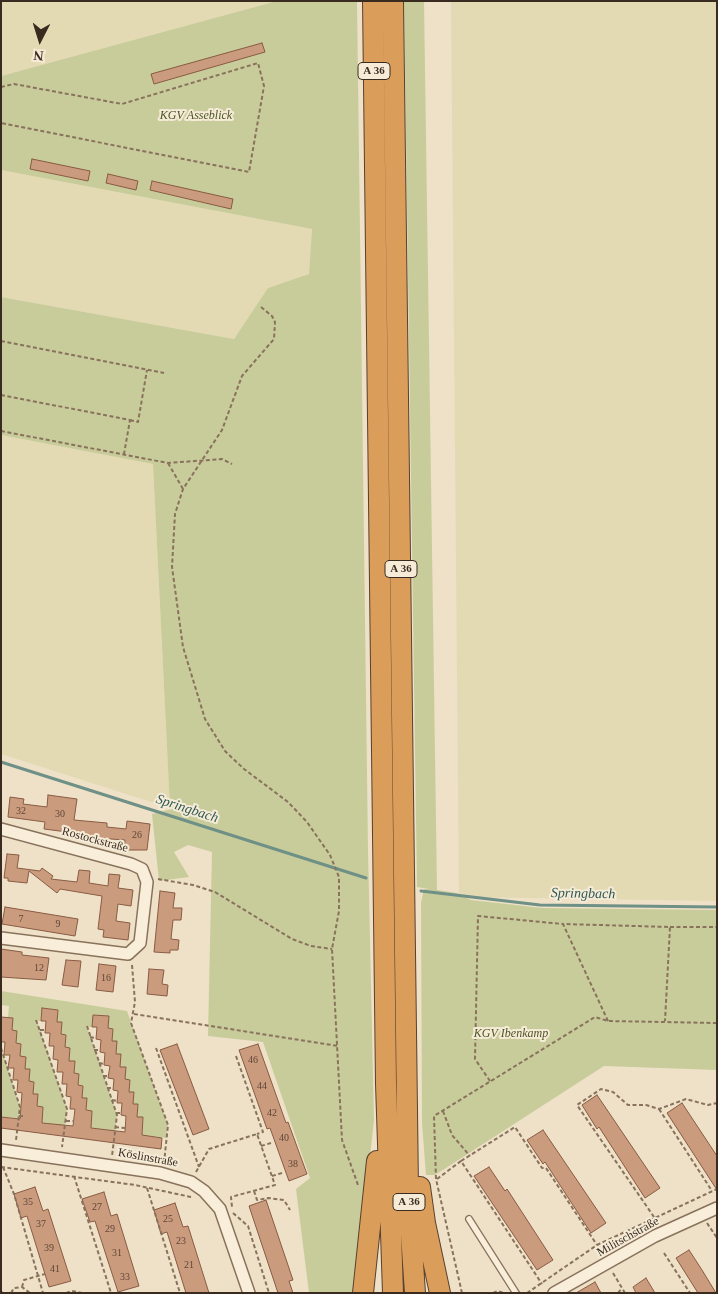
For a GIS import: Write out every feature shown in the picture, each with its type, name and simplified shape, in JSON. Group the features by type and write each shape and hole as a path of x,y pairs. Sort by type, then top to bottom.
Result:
{"highway":[{"name":"A 36","path":"373,1 386,1084 394,1293"},
{"name":"A 36","path":"393,1 408,1189 415,1293"},
{"path":"363,1293 376,1172 378,1130 386,1084"},
{"path":"408,1111 416,1148 425,1223 440,1293"}],"street":[{"name":"Rostockstraße","path":"1,829 132,864 142,869 147,882 140,943 128,954 1,938"},
{"name":"Köslinstraße","path":"1,1150 160,1173 191,1182 204,1191 220,1209 249,1293"},
{"name":"Militschstraße","path":"554,1293 655,1236 717,1208"}],"lane":[{"path":"469,1219 516,1293"}],"path":[{"path":"1,87 14,84 122,104 258,63 264,86 248,172 1,123"},
{"path":"261,307 272,316 275,322 274,339 242,376 222,430 184,489 175,514 172,567 183,647 204,718 225,751 244,770 288,802 307,822 330,855 339,877 339,911 332,949 342,1140 362,1193"},
{"path":"1,340 164,373"},
{"path":"1,394 138,422 147,370"},
{"path":"124,454 130,420"},
{"path":"1,431 168,463 222,459 232,464"},
{"path":"168,463 184,489"},
{"path":"155,878 194,885 215,892 292,939 311,946 332,949"},
{"path":"490,1081 475,1059 478,916 563,924 717,927"},
{"path":"563,924 608,1020"},
{"path":"665,1021 670,927"},
{"path":"163,1166 168,1125 131,1023 134,1014 338,1046"},
{"path":"462,1293 436,1179 434,1116 595,1016 608,1020 717,1023"},
{"path":"36,1020 66,1105 62,1152"},
{"path":"87,1026 116,1113 112,1158"},
{"path":"40,1030 45,1030"},
{"path":"90,1037 96,1038"},
{"path":"44,1043 49,1043"},
{"path":"1,1048 20,1102 16,1146"},
{"path":"156,1048 199,1167"},
{"path":"94,1050 100,1050"},
{"path":"194,1176 210,1149 263,1132 236,1056"},
{"path":"99,1063 104,1064"},
{"path":"53,1068 58,1069"},
{"path":"103,1076 109,1076"},
{"path":"107,1088 113,1088"},
{"path":"654,1217 577,1105 601,1089 613,1092 628,1105 646,1105 659,1109 686,1099 708,1105 717,1103"},
{"path":"62,1093 66,1094"},
{"path":"112,1100 118,1101"},
{"path":"66,1105 70,1106"},
{"path":"659,1109 712,1190"},
{"path":"443,1111 452,1135 470,1156"},
{"path":"116,1113 121,1113"},
{"path":"19,1116 25,1116"},
{"path":"66,1121 74,1121"},
{"path":"115,1127 125,1128"},
{"path":"436,1179 461,1161 516,1128 542,1168 546,1168 597,1245"},
{"path":"232,1212 231,1197 274,1185 257,1134"},
{"path":"261,1146 270,1143"},
{"path":"461,1161 542,1284"},
{"path":"2,1167 74,1176 187,1194 192,1197"},
{"path":"2,1167 14,1194 43,1293"},
{"path":"272,1176 282,1173"},
{"path":"74,1176 111,1293"},
{"path":"146,1188 180,1293"},
{"path":"527,1293 597,1245 717,1189"},
{"path":"254,1191 257,1200 268,1198 284,1200 290,1210"},
{"path":"226,1204 248,1226 269,1293"},
{"path":"702,1214 717,1238"},
{"path":"664,1253 690,1293"},
{"path":"22,1287 24,1280 45,1274"},
{"path":"615,1277 625,1293"},
{"path":"11,1293 14,1288 22,1287 30,1293"},
{"path":"618,1293 622,1288"},
{"path":"66,1293 72,1291 82,1293"},
{"path":"493,1293 498,1291 504,1293"}],"shaded area":[{"path":"1,1 277,1 1,76"},
{"path":"451,1 717,1 717,901 459,897"},
{"path":"1,170 312,229 309,274 268,288 234,339 1,297"},
{"path":"1,435 153,464 170,808 1,754"}],"green space":[{"name":"KGV Asseblick","path":"277,1 357,1 368,851 374,1120 355,1293 309,1293 296,1189 310,1178 263,1042 208,1036 212,852 188,845 174,852 189,877 159,881 152,814 183,806 170,808 153,464 1,435 1,297 234,339 268,288 309,274 312,229 1,170 1,76"},
{"name":"KGV Ibenkamp","path":"404,1 424,1 437,890 457,893 471,900 542,908 717,910 717,1070 604,1066 435,1175 426,1175 422,1123 421,903 424,889 429,889 417,887"},
{"path":"1,991 127,1011 168,1125 166,1138 142,1135 143,1117 137,1117 138,1105 133,1104 134,1092 129,1092 130,1080 125,1079 126,1068 120,1067 121,1054 116,1054 117,1041 112,1041 113,1029 108,1028 108,1016 94,1015 92,1027 87,1027 117,1115 115,1131 91,1128 92,1111 86,1110 87,1098 82,1098 83,1086 78,1085 79,1074 74,1073 75,1061 69,1061 70,1048 65,1047 66,1035 61,1034 62,1023 57,1022 58,1010 43,1008 41,1021 37,1021 67,1109 65,1126 42,1123 43,1107 37,1106 38,1094 33,1094 34,1082 29,1081 30,1070 25,1069 20,1056 21,1044 16,1043 17,1031 12,1030 8,1018 9,1006 1,1005"},
{"path":"1,1048 20,1107 19,1118 1,1117"}],"building":[{"path":"262,43 265,52 154,84 151,74"},
{"path":"32,159 90,171 88,181 30,169"},
{"path":"108,174 138,181 136,190 106,183"},
{"path":"152,181 233,199 231,209 150,190"},
{"path":"48,795 77,799 74,820 107,823 107,827 126,829 127,821 150,824 147,850 124,850 125,840 83,837 83,834 44,829 45,822 8,817 10,797 24,799 23,804 47,807"},
{"path":"7,854 19,855 17,868 40,871 42,868 53,876 51,879 77,882 79,870 90,871 89,883 108,886 109,874 120,875 118,888 133,890 131,906 118,904 116,921 130,923 128,940 103,937 104,930 98,929 102,896 60,889 57,893 29,871 27,883 8,881 8,878 4,878"},
{"path":"160,891 175,893 173,908 182,908 181,920 173,920 171,939 179,940 178,950 170,950 170,953 154,952"},
{"path":"5,907 78,919 75,936 2,924"},
{"path":"1,949 22,952 22,955 49,958 46,980 1,977"},
{"path":"66,960 81,961 78,987 62,985"},
{"path":"99,964 116,966 113,992 96,990"},
{"path":"149,969 164,970 162,984 168,985 167,996 147,994"},
{"path":"42,1008 58,1010 57,1022 62,1022 61,1034 66,1035 65,1047 70,1048 69,1061 75,1061 74,1073 79,1074 78,1085 83,1086 82,1098 87,1098 86,1110 92,1111 91,1128 125,1132 126,1116 121,1115 122,1103 117,1103 118,1091 113,1090 114,1079 108,1078 110,1066 104,1065 105,1053 100,1052 101,1040 96,1039 97,1027 92,1027 93,1015 109,1016 108,1028 113,1029 112,1041 117,1041 116,1054 121,1054 120,1067 126,1067 125,1079 130,1080 129,1092 134,1092 133,1104 138,1104 137,1117 143,1117 142,1135 162,1138 161,1149 1,1128 1,1117 20,1119 22,1093 17,1092 18,1080 13,1080 14,1068 8,1068 10,1055 4,1055 5,1042 1,1042 1,1017 13,1018 12,1030 17,1031 16,1043 21,1044 20,1056 26,1057 25,1069 30,1069 29,1081 34,1082 33,1094 38,1094 37,1106 43,1107 42,1123 73,1126 75,1109 70,1109 71,1097 66,1096 67,1084 62,1084 63,1072 57,1072 58,1060 53,1059 54,1046 49,1046 50,1033 45,1033 46,1021 41,1021"},
{"path":"177,1044 209,1129 193,1135 160,1050"},
{"path":"258,1044 286,1123 288,1122 307,1174 289,1181 270,1128 267,1129 239,1050"},
{"path":"597,1095 660,1188 645,1198 599,1127 597,1129 582,1105"},
{"path":"682,1103 717,1156 717,1190 667,1113"},
{"path":"543,1130 606,1223 591,1233 545,1162 543,1164 527,1140"},
{"path":"489,1167 505,1191 507,1189 553,1260 537,1270 474,1176"},
{"path":"35,1187 43,1211 48,1209 71,1281 49,1287 27,1216 21,1218 14,1194"},
{"path":"104,1192 111,1216 117,1214 139,1286 118,1292 95,1221 90,1222 82,1199"},
{"path":"266,1200 293,1280 289,1281 293,1293 278,1293 249,1206"},
{"path":"175,1203 183,1227 188,1226 209,1293 186,1293 167,1232 161,1234 154,1210"},
{"path":"689,1250 716,1293 698,1293 686,1274 676,1258"},
{"path":"646,1278 655,1293 636,1293 633,1287"},
{"path":"595,1282 601,1293 576,1293"}],"waterway":[{"name":"Springbach","path":"1,762 366,878"},
{"name":"Springbach","path":"421,891 540,905 717,907"}]}
